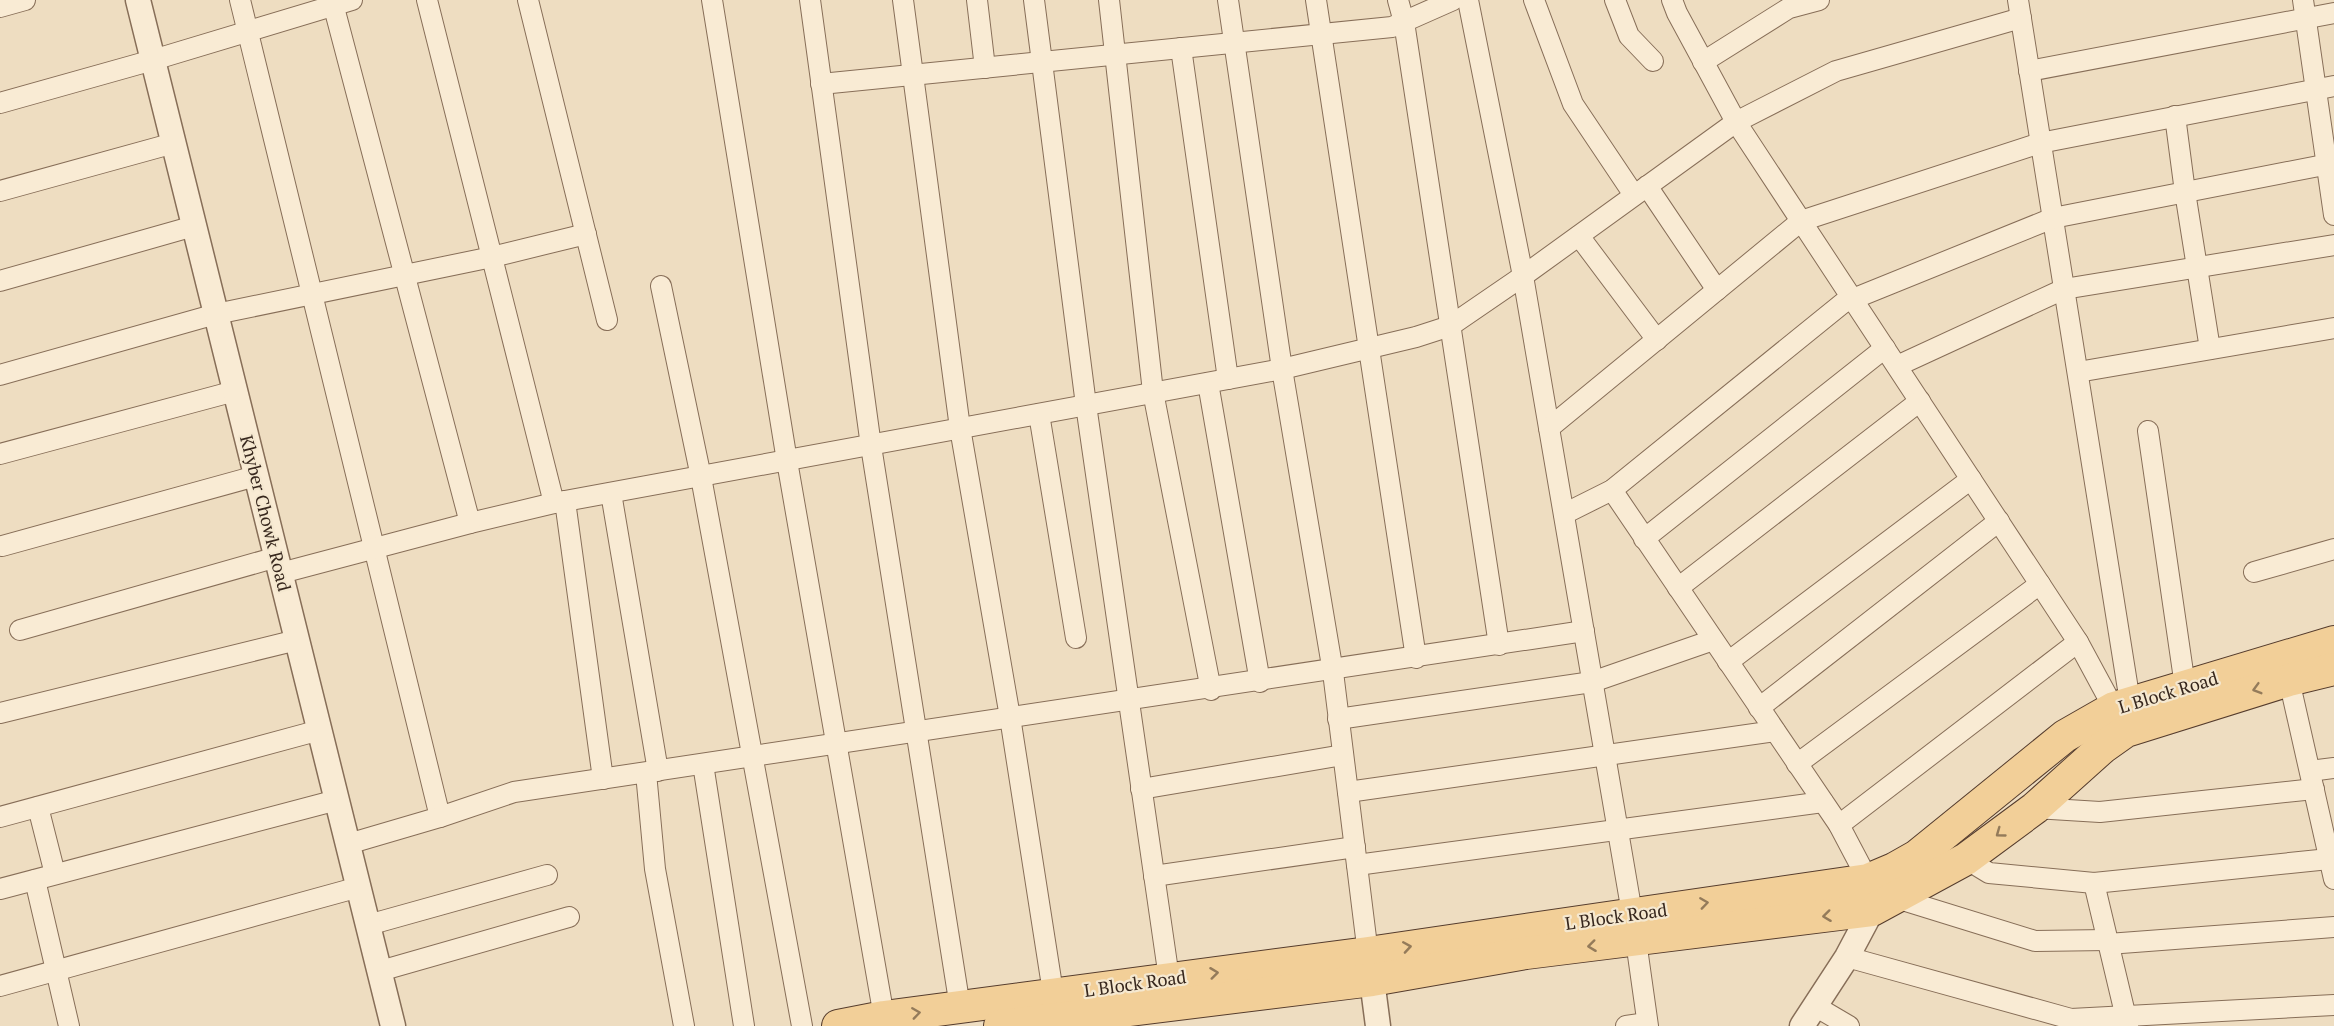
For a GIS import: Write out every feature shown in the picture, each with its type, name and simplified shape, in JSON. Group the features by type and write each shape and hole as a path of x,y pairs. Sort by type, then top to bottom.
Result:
{"main road":[{"name":"L Block Road","path":"1879,896 1894,869 1917,856 2065,736 2185,686 2334,642"},
{"name":"L Block Road","path":"1000,1026 1061,1012 1169,978 1370,967 1526,953 1634,927 1879,896 1966,859 2035,808 2086,762 2123,713 2334,669"},
{"path":"2065,736 2086,762"},
{"name":"L Block Road","path":"838,1026 884,1017 960,1007 1061,1012 1370,967"}],"street":[{"path":"0,7 25,0"},
{"name":"Khyber Chowk Road","path":"138,0 393,1026"},
{"path":"240,0 440,817"},
{"path":"427,0 492,257 560,502 603,779"},
{"path":"528,0 607,320"},
{"path":"712,0 787,461 884,1017"},
{"path":"810,0 871,446 960,1007"},
{"path":"903,0 960,428 1061,1012"},
{"path":"977,0 985,68"},
{"path":"1034,0 1086,405 1169,978"},
{"path":"1108,0 1153,392 1211,690"},
{"path":"1228,0 1282,369 1333,672 1378,1026"},
{"path":"1316,0 1416,658"},
{"path":"1398,0 1404,22 1499,645"},
{"path":"821,84 1392,27 1453,0"},
{"path":"1468,0 1523,276 1634,927 1648,1024 1626,1026"},
{"path":"1534,0 1573,104 1717,290"},
{"path":"1615,0 1629,36 1653,61"},
{"path":"1672,0 1736,122 2123,713"},
{"path":"1703,62 1790,8 1819,0"},
{"path":"0,103 153,60 339,2 405,276 470,524"},
{"path":"20,630 279,565 375,548 560,502 1282,369 1450,326 1736,122 1836,71 2019,9 2078,372 2123,713"},
{"path":"2304,9 2325,87 2334,215"},
{"path":"2029,71 2304,9 2334,13"},
{"path":"1181,48 1228,379"},
{"path":"1549,428 1801,221 2040,143 2325,87"},
{"path":"2175,116 2210,349"},
{"path":"0,191 174,143"},
{"path":"1563,514 1612,490 1844,303 2053,218 2330,164"},
{"path":"0,281 194,226"},
{"path":"0,375 216,314 405,276 586,234"},
{"path":"1579,236 1657,340"},
{"path":"1896,366 2064,289 2334,245"},
{"path":"661,286 700,477 802,1026"},
{"path":"2078,372 2334,328"},
{"path":"1644,539 1885,348"},
{"path":"1208,383 1260,682"},
{"path":"0,454 235,391"},
{"path":"1678,588 1920,401"},
{"path":"1039,414 1076,638"},
{"path":"2148,431 2185,686"},
{"path":"2,546 256,476"},
{"path":"1728,662 1971,479"},
{"path":"1612,490 1839,825 1879,896 2036,941 2108,942 2334,927"},
{"path":"611,493 652,772 655,869 684,1026"},
{"path":"1759,708 1999,521"},
{"path":"2254,572 2334,549"},
{"path":"1797,764 2040,584"},
{"path":"348,844 514,792 1010,717 1333,672 1584,631"},
{"path":"0,713 297,640"},
{"path":"1338,718 1592,682 1713,640"},
{"path":"1839,825 2078,642"},
{"path":"2289,680 2312,780 2329,831 2329,858 2334,879"},
{"path":"0,817 320,730"},
{"path":"1348,792 1775,731"},
{"path":"1142,789 1343,755"},
{"path":"703,764 744,1026"},
{"path":"2035,808 2100,812 2312,780 2334,768"},
{"path":"0,889 337,800"},
{"path":"1154,876 1617,829 1823,802"},
{"path":"38,807 55,874"},
{"path":"1966,859 1989,873 2094,883 2329,858"},
{"path":"368,925 547,875"},
{"path":"35,880 69,1026"},
{"path":"2094,883 2127,1022"},
{"path":"0,986 358,886"},
{"path":"1849,1026 1809,1016 1847,957 1879,896"},
{"path":"380,971 568,917"},
{"path":"1847,957 2071,1019 2127,1022 2334,1005"}]}
